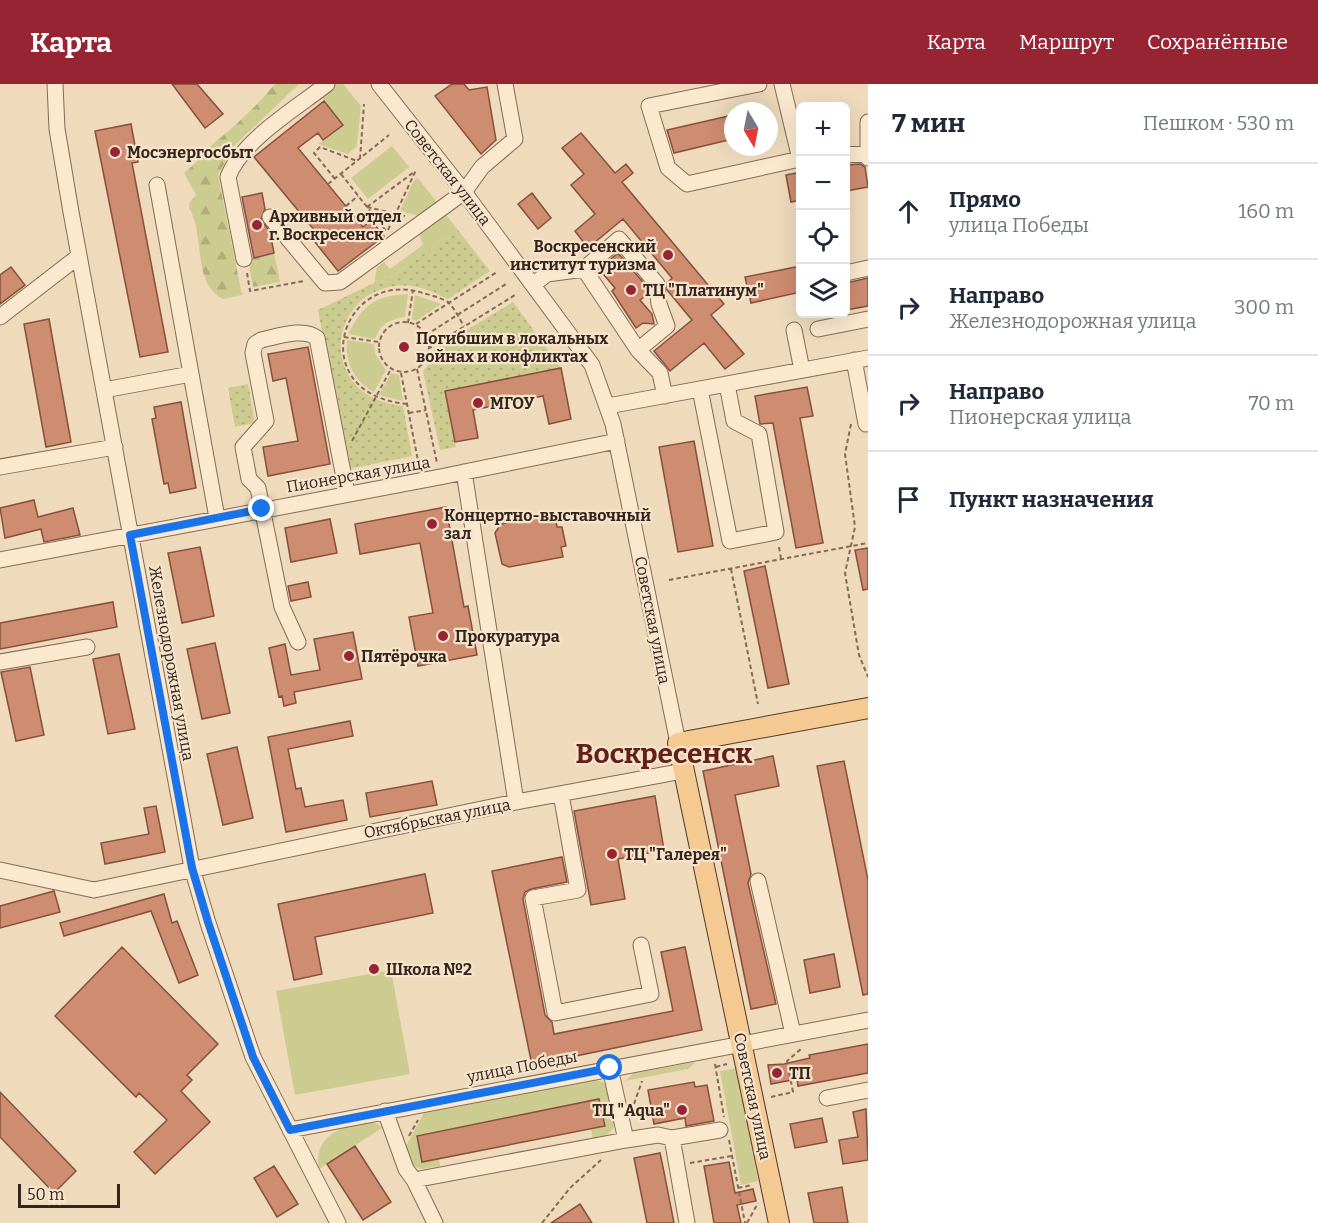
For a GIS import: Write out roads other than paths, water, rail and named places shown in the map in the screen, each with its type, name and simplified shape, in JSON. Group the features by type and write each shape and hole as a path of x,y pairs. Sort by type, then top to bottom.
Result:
{"main road":[{"path":"678,743 868,708"},
{"name":"Советская улица","path":"678,743 779,1223"}],"street":[{"name":"Железнодорожная улица","path":"55,84 57,129 79,256 192,868 253,1057 338,1223"},
{"path":"244,259 228,177 233,164 245,149 327,84"},
{"name":"Советская улица","path":"379,84 584,350 608,406 617,441 678,743"},
{"path":"270,217 325,283 340,282 391,238 425,220 464,192 482,167 515,139 505,84"},
{"path":"759,84 649,106 668,168 687,184 796,160"},
{"path":"782,84 800,156"},
{"path":"850,155 868,155 868,122"},
{"path":"157,185 217,518"},
{"path":"534,284 547,274 584,269 619,239 657,284 659,304 667,326 638,350"},
{"path":"0,318 79,256"},
{"path":"850,272 868,268"},
{"path":"584,269 638,350 660,373 665,396"},
{"path":"818,329 868,319"},
{"path":"794,330 802,370"},
{"path":"298,642 282,607 258,488 249,479 243,447 266,422 253,353 255,344 261,340 304,333 317,338 347,494"},
{"path":"608,406 861,359 861,401 866,424"},
{"path":"104,390 191,374"},
{"path":"700,389 730,541 776,532 759,434 734,421 727,384"},
{"name":"Пионерская улица","path":"0,560 262,509 422,481 617,441"},
{"path":"0,467 114,447"},
{"path":"464,472 516,802"},
{"path":"0,662 87,647"},
{"name":"Октябрьская улица","path":"0,870 94,890 516,802 683,771"},
{"path":"561,794 578,890 533,898 555,1013 651,994 641,945"},
{"path":"759,881 793,1034"},
{"name":"улица Победы","path":"290,1130 868,1020"},
{"path":"610,1068 626,1140"},
{"path":"827,1098 868,1090"},
{"path":"386,1111 406,1169 414,1180 435,1223"},
{"path":"414,1180 626,1140 658,1135 672,1138 720,1130"},
{"path":"672,1138 687,1223"}],"place":[{"name":"Мосэнергосбыт","path":"115,152"},
{"name":"Архивный отдел г. Воскресенск","path":"257,225"},
{"name":"Воскресенский институт туризма","path":"668,255"},
{"name":"ТЦ \"Платинум\"","path":"631,290"},
{"name":"Погибшим в локальных войнах и конфликтах","path":"404,347"},
{"name":"МГОУ","path":"478,403"},
{"name":"Концертно-выставочный зал","path":"432,524"},
{"name":"Прокуратура","path":"443,636"},
{"name":"Пятёрочка","path":"349,656"},
{"name":"ТЦ \"Галерея\"","path":"612,854"},
{"name":"Школа №2","path":"374,969"},
{"name":"ТП","path":"777,1073"},
{"name":"ТЦ \"Aqua\"","path":"682,1110"}],"district":[{"name":"Воскресенск","path":"664,753"}]}
